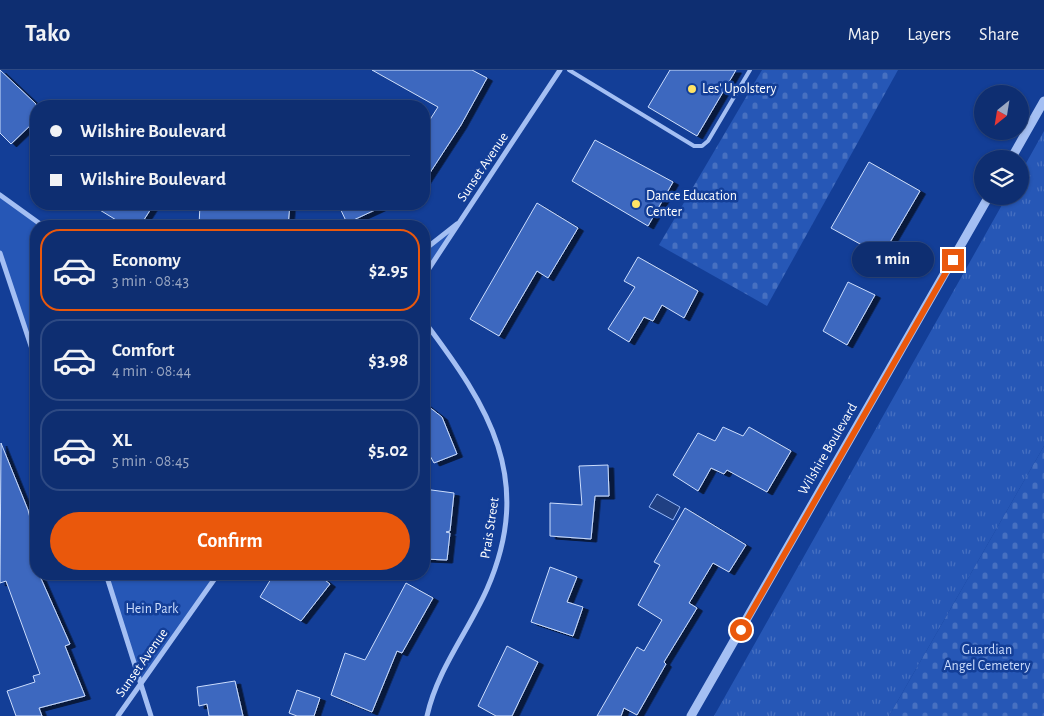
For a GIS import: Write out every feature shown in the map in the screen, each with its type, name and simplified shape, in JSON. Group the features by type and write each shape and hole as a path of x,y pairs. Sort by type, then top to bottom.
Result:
{"street":[{"name":"Sunset Avenue","path":"430,267 559,71"},
{"path":"1016,150 1044,100"},
{"path":"0,195 34,220"},
{"name":"Wilshire Boulevard","path":"691,716 984,205"},
{"path":"430,245 460,222"},
{"path":"0,253 30,343"},
{"name":"Prais Street","path":"427,716 442,672 486,589 495,566 508,499 499,442 472,387 430,329"},
{"path":"108,580 151,716"},
{"name":"Sunset Avenue","path":"118,716 214,580"}],"lane":[{"path":"570,70 694,146 702,146 708,141 750,70"}],"green space":[{"path":"762,70 898,70 767,306 659,245"},
{"path":"1044,131 1044,446 889,716 714,716 1002,205 1029,205 1029,158"},
{"path":"0,195 35,220 30,220 30,343 0,253"},
{"path":"460,222 430,267 430,245"},
{"name":"Guardian Angel Cemetery","path":"1044,446 1044,716 889,716"},
{"name":"Hein Park","path":"107,580 214,580 141,685"}],"shaded area":[{"path":"657,494 680,507 673,520 649,507"}],"building":[{"path":"0,70 32,100 30,100 30,126 11,144 0,133"},
{"path":"372,70 472,70 487,78 461,125 430,173 430,120 438,107 430,103 430,100 426,100"},
{"name":"Les' Upolstery","path":"670,70 736,70 697,136 648,107"},
{"name":"Dance Education Center","path":"595,140 673,182 648,226 572,181"},
{"path":"869,162 920,191 882,256 831,228"},
{"path":"537,203 578,228 548,278 537,271 499,336 470,319"},
{"path":"100,210 150,210 144,220 116,220"},
{"path":"200,210 289,210 289,220 199,220"},
{"path":"341,210 375,210 353,220 346,220"},
{"path":"638,257 698,291 684,318 662,305 653,321 644,317 629,342 608,329 635,287 624,281"},
{"path":"848,282 875,295 847,345 823,331"},
{"path":"430,408 442,417 457,454 434,463 430,456"},
{"path":"723,427 743,436 749,427 791,451 767,492 727,470 724,474 711,468 698,491 673,475 698,433 715,441"},
{"path":"1,443 30,518 30,580 42,580 70,644 65,646 85,696 39,708 42,716 16,716 7,691 35,682 33,676 40,674 6,581 0,583"},
{"path":"608,465 609,496 595,496 591,539 550,536 550,503 582,505 579,466"},
{"path":"430,490 454,493 450,531 446,532 450,533 447,560 430,559"},
{"path":"685,508 746,545 729,572 713,563 689,603 697,608 664,662 666,664 637,715 624,708 621,716 597,716 637,647 644,651 662,620 638,605 660,565 654,562"},
{"path":"550,567 577,577 567,602 583,607 573,636 531,622"},
{"path":"270,580 325,580 330,584 301,621 260,597"},
{"path":"406,583 433,598 402,653 397,651 372,712 331,695 345,653 365,660"},
{"path":"507,646 538,662 512,716 496,716 478,706"},
{"path":"235,681 243,716 209,716 207,704 199,706 197,687"},
{"path":"297,690 320,698 314,716 297,716 289,713"}],"place":[{"name":"Les' Upolstery","path":"692,89"},
{"name":"Dance Education Center","path":"636,204"}],"route":[{"path":"741,630 953,260"}]}
